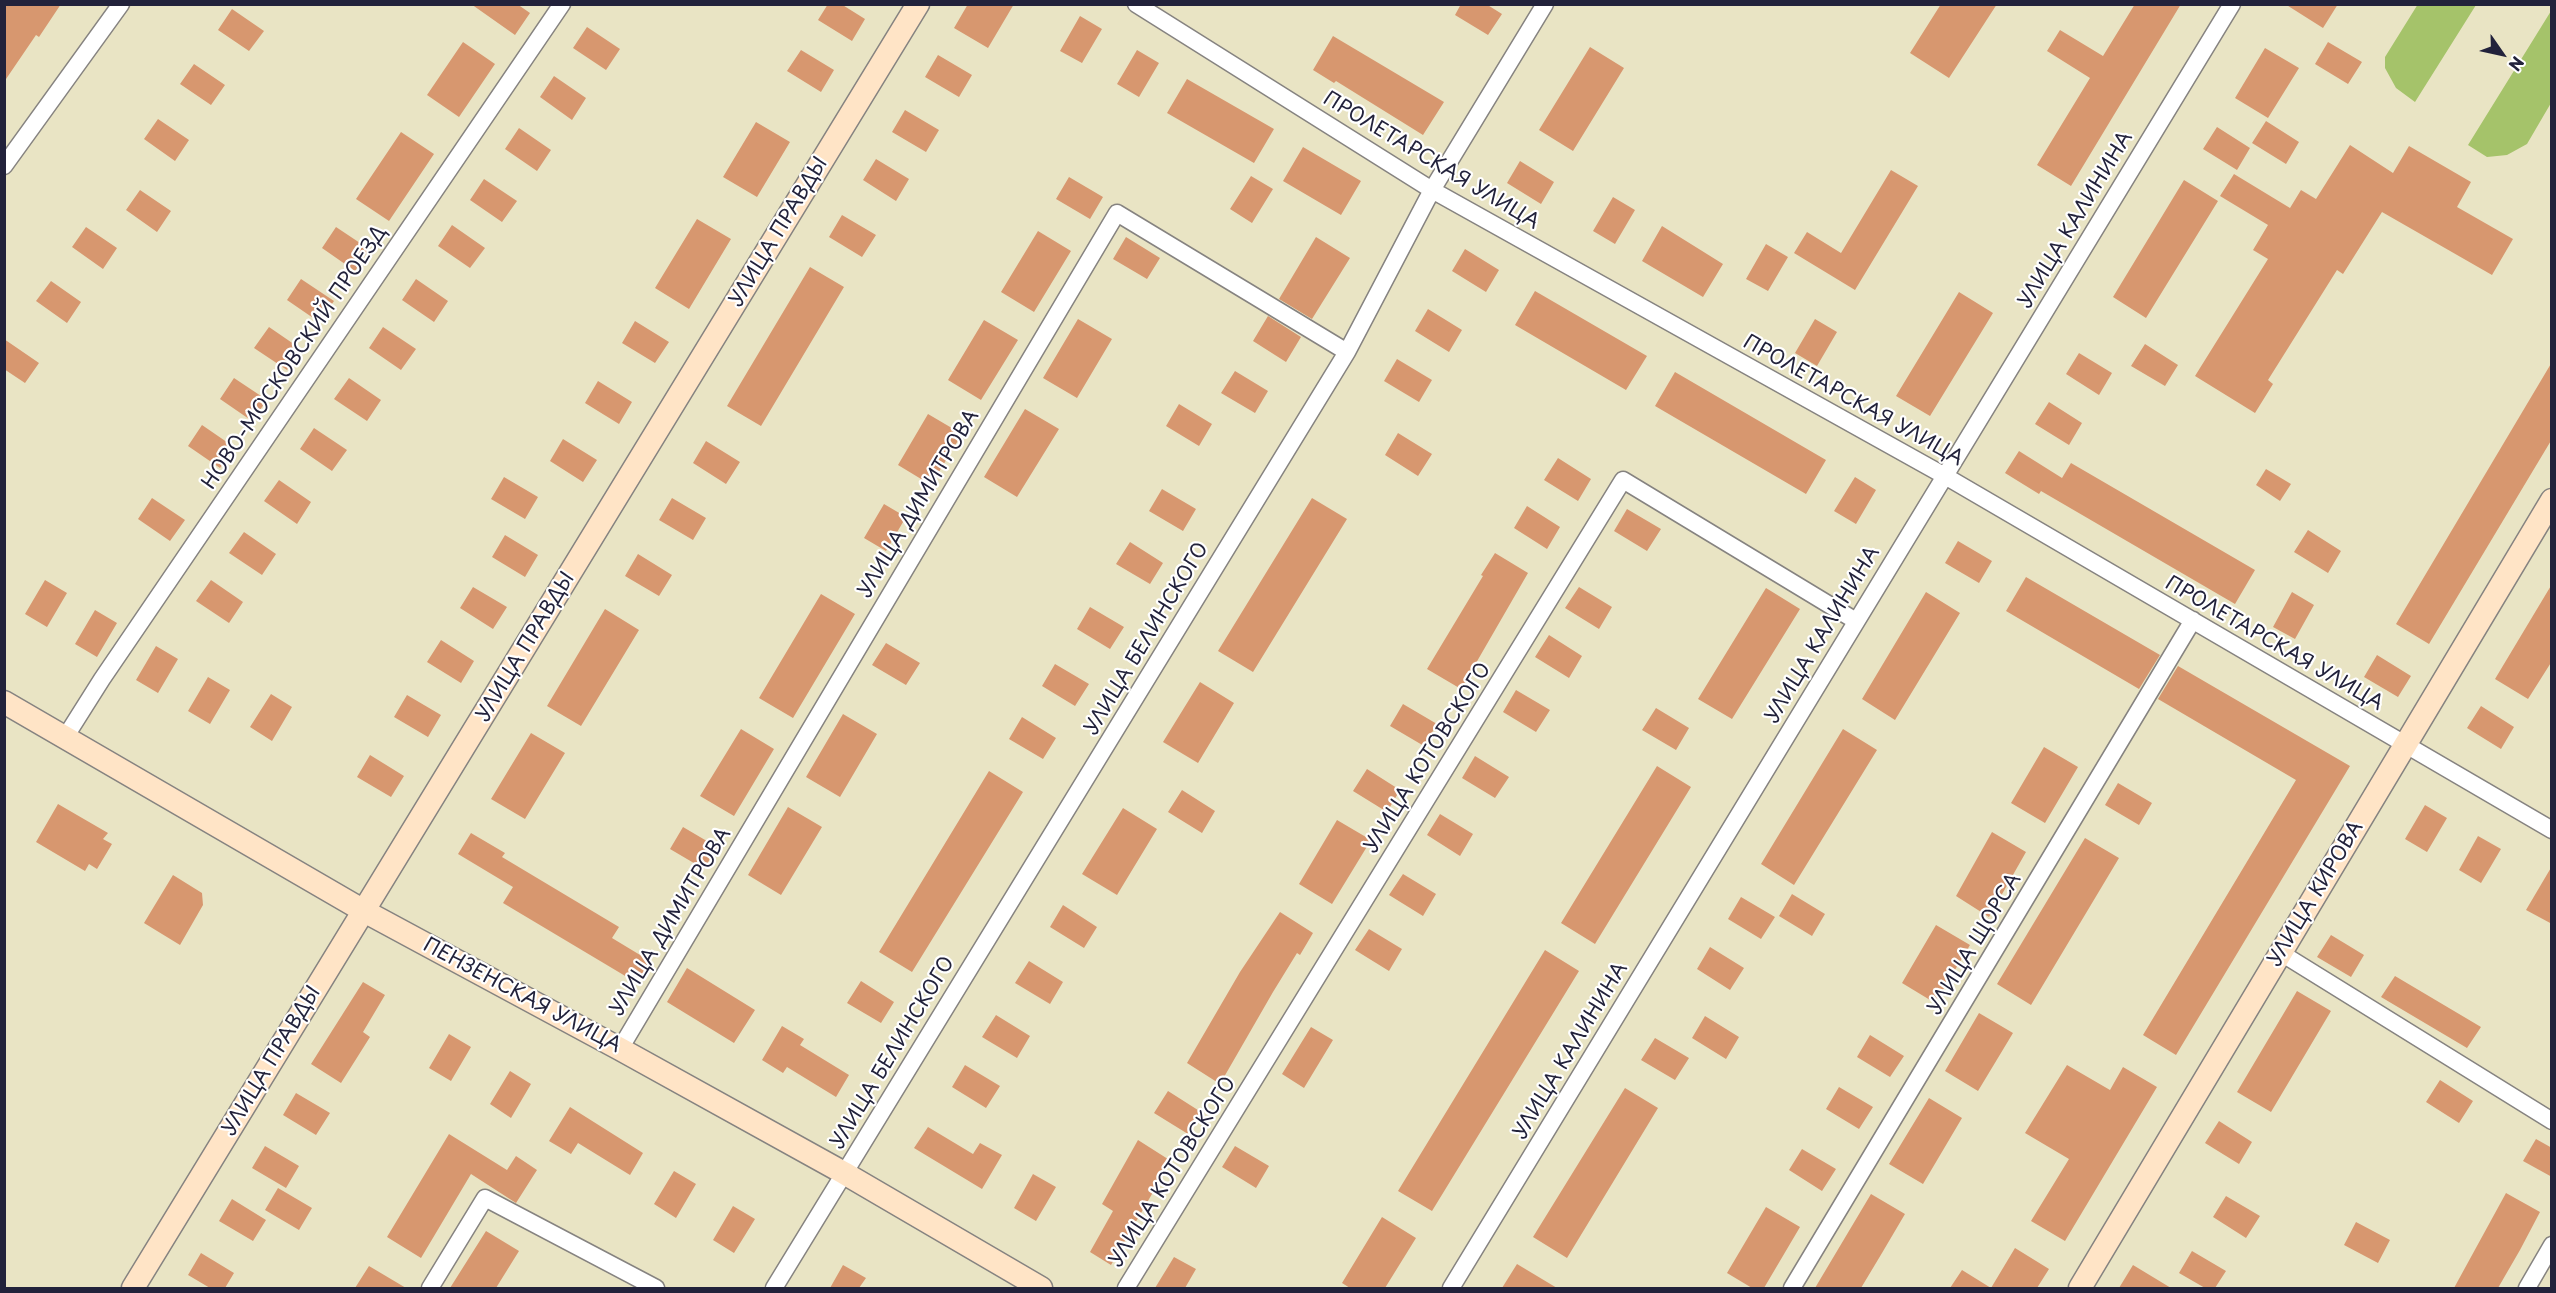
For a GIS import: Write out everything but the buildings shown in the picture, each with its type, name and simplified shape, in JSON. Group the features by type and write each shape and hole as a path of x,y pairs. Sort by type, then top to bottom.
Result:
{"street":[{"path":"4,166 121,4"},
{"name":"НОВО-МОСКОВСКИЙ ПРОЕЗД","path":"66,736 109,669 562,4"},
{"name":"УЛИЦА ПРАВДЫ","path":"133,1288 918,4"},
{"name":"ПРОЛЕТАРСКАЯ УЛИЦА","path":"1137,4 1432,190 1945,476 2552,830"},
{"name":"УЛИЦА БЕЛИНСКОГО","path":"774,1288 1347,352 1432,190 1545,4"},
{"name":"УЛИЦА КАЛИНИНА","path":"1451,1288 2232,4"},
{"name":"УЛИЦА ДИМИТРОВА","path":"620,1049 1117,213 1347,352"},
{"name":"УЛИЦА КОТОВСКОГО","path":"1126,1288 1623,480 1856,621"},
{"name":"УЛИЦА КИРОВА","path":"2080,1288 2552,500"},
{"name":"УЛИЦА ЩОРСА","path":"1792,1288 2193,620"},
{"name":"ПЕНЗЕНСКАЯ УЛИЦА","path":"4,702 364,911 844,1173 1041,1288"},
{"path":"2281,953 2552,1121"},
{"path":"430,1288 485,1198 656,1288"},
{"path":"2527,1288 2552,1245"}],"green space":[{"path":"2418,4 2476,5 2415,102 2396,88 2385,68 2385,57"},
{"path":"2551,11 2551,103 2527,144 2507,155 2487,157 2468,145"}]}
